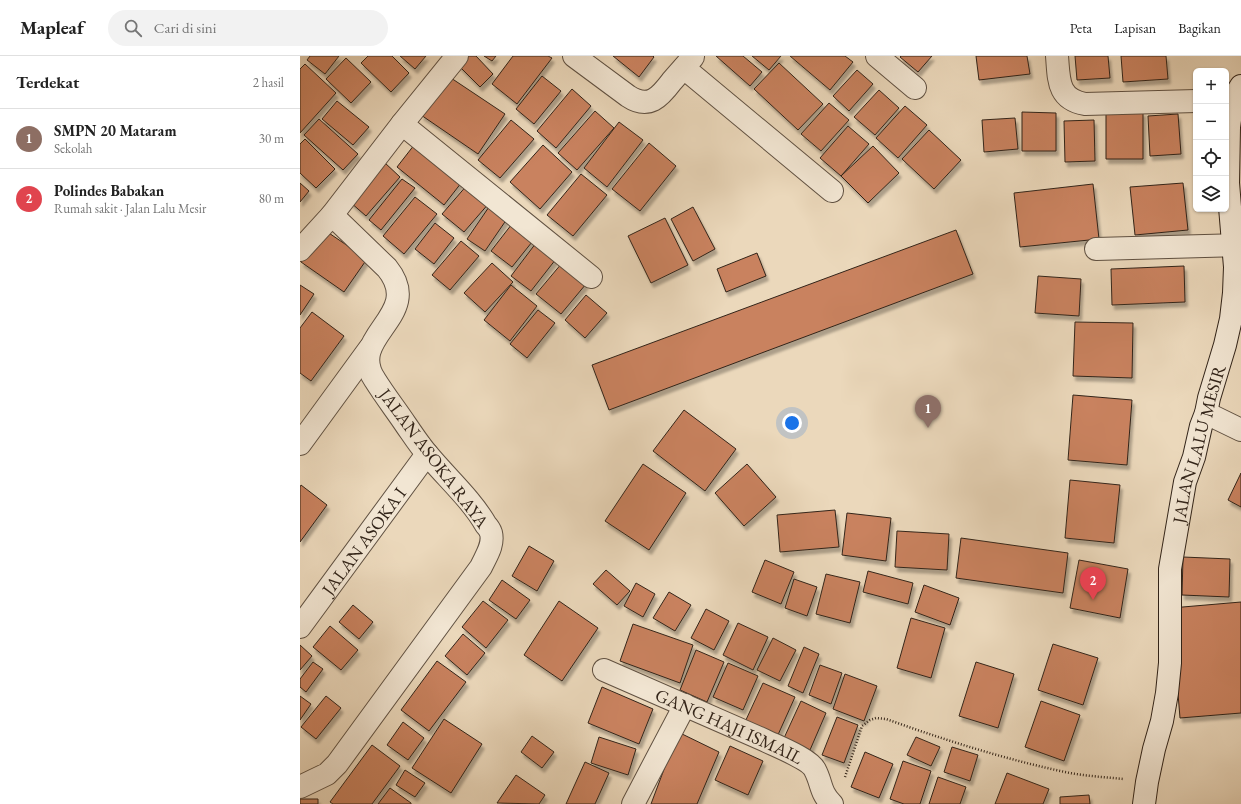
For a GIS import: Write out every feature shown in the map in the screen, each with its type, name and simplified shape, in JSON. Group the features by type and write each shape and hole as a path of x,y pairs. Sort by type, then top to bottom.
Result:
{"street":[{"path":"300,250 332,215 402,124 457,56"},
{"path":"574,56 628,96 643,102 652,101 662,94 688,62 832,191"},
{"path":"877,56 915,88"},
{"path":"1057,56 1059,80 1062,89 1076,102 1085,104 1193,101"},
{"name":"JALAN LALU MESIR","path":"1144,804 1147,782 1162,721 1167,692 1170,663 1170,569 1185,482 1194,457 1201,426 1206,413 1231,319 1237,245 1228,190 1235,164 1229,127 1233,95"},
{"path":"402,124 591,277"},
{"name":"JALAN ASOKA RAYA","path":"300,786 327,774 337,764 481,567 491,545 490,532 478,511 427,454 369,370 368,359 370,348 373,340 394,312 398,299 397,286 392,273 332,215"},
{"path":"1096,249 1237,245"},
{"path":"300,444 370,348"},
{"path":"1206,413 1241,430"},
{"name":"JALAN ASOKA I","path":"300,627 427,454"},
{"name":"GANG HAJI ISMAIL","path":"604,670 768,742 811,764 816,770 821,789 826,799 832,804"},
{"path":"633,804 684,706"}],"path":[{"path":"843,783 862,726 870,720 876,718 886,719 945,740 1006,758 1066,772 1147,782"}],"building":[{"path":"310,56 339,56 325,74 307,60"},
{"path":"368,56 392,56 409,73 391,92 361,63"},
{"path":"400,56 426,56 415,69"},
{"path":"465,56 476,56 493,74 480,87 457,64"},
{"path":"484,56 496,56 492,61"},
{"path":"513,56 548,56 552,58 517,104 492,84"},
{"path":"613,56 653,56 654,57 639,77"},
{"path":"716,56 743,56 762,72 750,86"},
{"path":"752,56 781,56 769,70"},
{"path":"790,56 845,56 853,62 830,90"},
{"path":"932,56 918,72 900,57"},
{"path":"976,56 1027,56 1030,74 979,80"},
{"path":"1075,56 1108,56 1110,78 1077,80"},
{"path":"1121,56 1166,56 1168,79 1123,82"},
{"path":"346,58 371,82 351,103 326,79"},
{"path":"779,63 823,104 798,130 754,89"},
{"path":"305,64 336,93 300,133 300,69"},
{"path":"857,70 873,84 849,111 833,96"},
{"path":"448,76 505,114 478,154 421,115"},
{"path":"542,76 561,91 534,124 516,109"},
{"path":"572,89 591,106 556,148 537,131"},
{"path":"879,90 899,108 875,135 854,117"},
{"path":"337,101 369,127 353,145 322,119"},
{"path":"829,103 849,120 821,151 801,134"},
{"path":"905,106 927,125 898,158 876,138"},
{"path":"595,111 614,128 577,170 558,153"},
{"path":"1022,112 1056,113 1056,151 1022,151"},
{"path":"1106,112 1143,112 1143,159 1106,159"},
{"path":"1178,114 1181,154 1150,156 1148,116"},
{"path":"1015,118 1018,149 984,152 982,120"},
{"path":"319,119 358,154 343,170 304,135"},
{"path":"511,120 534,139 500,178 478,160"},
{"path":"1094,120 1095,161 1065,162 1064,121"},
{"path":"619,122 643,140 607,187 584,168"},
{"path":"848,126 869,144 841,176 820,158"},
{"path":"929,130 961,160 934,189 902,159"},
{"path":"305,139 335,169 316,188 300,173 300,144"},
{"path":"418,140 465,178 444,205 397,167"},
{"path":"649,143 676,166 640,211 612,189"},
{"path":"543,145 572,172 540,209 510,182"},
{"path":"873,146 899,173 868,203 841,176"},
{"path":"384,162 400,177 366,216 350,202"},
{"path":"581,174 607,195 573,236 547,215"},
{"path":"402,179 415,188 381,230 369,220"},
{"path":"300,183 309,191 300,202"},
{"path":"1183,183 1188,230 1135,235 1130,187"},
{"path":"468,184 490,202 464,232 442,214"},
{"path":"1093,184 1099,239 1020,247 1014,193"},
{"path":"415,197 437,214 404,254 383,236"},
{"path":"491,204 509,216 485,251 467,239"},
{"path":"693,207 715,249 693,261 671,219"},
{"path":"665,218 688,265 651,283 628,236"},
{"path":"515,220 536,237 512,267 491,251"},
{"path":"435,223 454,238 434,264 415,249"},
{"path":"323,229 367,259 344,292 301,262"},
{"path":"956,230 973,274 609,410 592,365"},
{"path":"461,241 479,256 450,290 432,275"},
{"path":"536,243 556,259 531,291 511,276"},
{"path":"757,253 766,276 726,292 717,269"},
{"path":"492,263 513,282 485,312 464,293"},
{"path":"562,263 586,284 561,314 536,294"},
{"path":"1184,266 1185,302 1112,305 1111,269"},
{"path":"1038,276 1081,279 1079,316 1035,313"},
{"path":"300,285 314,294 300,315"},
{"path":"511,285 537,306 510,341 484,320"},
{"path":"586,295 607,313 585,338 565,320"},
{"path":"538,310 555,323 527,358 510,344"},
{"path":"312,312 344,336 311,381 300,373 300,328"},
{"path":"1075,322 1133,323 1132,378 1073,376"},
{"path":"1073,395 1132,400 1127,465 1068,460"},
{"path":"684,410 736,449 705,491 653,451"},
{"path":"643,464 686,493 649,550 605,521"},
{"path":"747,464 776,497 744,526 715,493"},
{"path":"1241,473 1241,507 1228,500"},
{"path":"1070,480 1120,485 1114,543 1065,538"},
{"path":"301,485 327,505 300,542 300,487"},
{"path":"835,510 839,547 780,552 777,515"},
{"path":"847,513 891,518 886,561 842,555"},
{"path":"897,531 949,534 947,570 895,567"},
{"path":"961,538 1068,553 1063,593 956,578"},
{"path":"529,546 554,561 537,591 512,576"},
{"path":"1183,557 1230,559 1229,597 1182,595"},
{"path":"765,560 794,572 781,604 752,592"},
{"path":"1079,560 1128,569 1120,618 1070,608"},
{"path":"606,570 630,591 617,605 593,584"},
{"path":"868,571 913,583 908,604 863,592"},
{"path":"826,574 860,582 850,623 816,614"},
{"path":"794,579 817,587 807,616 785,608"},
{"path":"502,580 530,600 516,619 489,600"},
{"path":"636,583 655,594 643,617 624,606"},
{"path":"924,585 959,598 950,625 915,612"},
{"path":"669,592 691,605 675,631 653,618"},
{"path":"483,601 508,620 486,648 462,627"},
{"path":"559,601 598,628 562,681 524,655"},
{"path":"1241,602 1241,713 1180,718 1171,608"},
{"path":"353,605 373,622 359,639 339,622"},
{"path":"706,609 729,621 714,650 691,638"},
{"path":"911,618 945,628 931,678 897,668"},
{"path":"738,623 768,637 753,670 723,655"},
{"path":"633,624 693,645 680,683 620,661"},
{"path":"330,626 358,650 341,670 313,647"},
{"path":"463,634 485,653 467,675 445,656"},
{"path":"773,638 796,650 780,681 757,670"},
{"path":"1053,644 1098,658 1083,705 1038,690"},
{"path":"300,645 312,656 300,670"},
{"path":"804,647 819,654 803,693 788,686"},
{"path":"696,650 724,662 707,702 680,690"},
{"path":"437,661 466,682 429,731 401,710"},
{"path":"313,662 323,669 306,692 300,687 300,679"},
{"path":"976,662 1014,674 998,728 959,716"},
{"path":"728,663 758,676 743,710 713,697"},
{"path":"820,665 842,673 831,704 809,695"},
{"path":"845,674 877,686 864,721 833,709"},
{"path":"763,683 795,697 777,737 745,722"},
{"path":"602,687 653,709 639,744 588,723"},
{"path":"300,696 311,704 300,720"},
{"path":"326,696 341,708 316,739 301,727"},
{"path":"801,701 826,713 810,750 784,738"},
{"path":"1041,701 1080,715 1064,761 1025,747"},
{"path":"837,717 858,725 844,763 822,755"},
{"path":"444,719 482,744 451,793 412,768"},
{"path":"403,722 424,738 408,760 387,745"},
{"path":"678,732 719,752 697,804 651,804"},
{"path":"532,736 554,752 542,768 521,752"},
{"path":"599,737 636,749 628,775 591,763"},
{"path":"916,737 940,747 931,766 907,755"},
{"path":"372,745 400,766 372,804 333,804 330,802"},
{"path":"730,746 763,761 748,795 715,780"},
{"path":"952,747 978,755 970,781 944,772"},
{"path":"865,752 893,764 879,798 851,787"},
{"path":"903,761 931,771 920,804 904,804 890,799"},
{"path":"585,762 609,773 595,804 566,804"},
{"path":"405,770 425,783 415,797 396,785"},
{"path":"1007,773 1049,789 1043,804 995,804"},
{"path":"516,775 545,795 539,804 497,803"},
{"path":"938,777 966,787 960,804 929,804"},
{"path":"390,788 411,803 411,804 378,804"},
{"path":"1089,795 1090,804 1060,804 1060,797"},
{"path":"300,799 318,799 318,804 300,804"}],"place":[{"name":"SMPN 20 Mataram","path":"928,428"},
{"name":"Polindes Babakan","path":"1093,600"}]}
